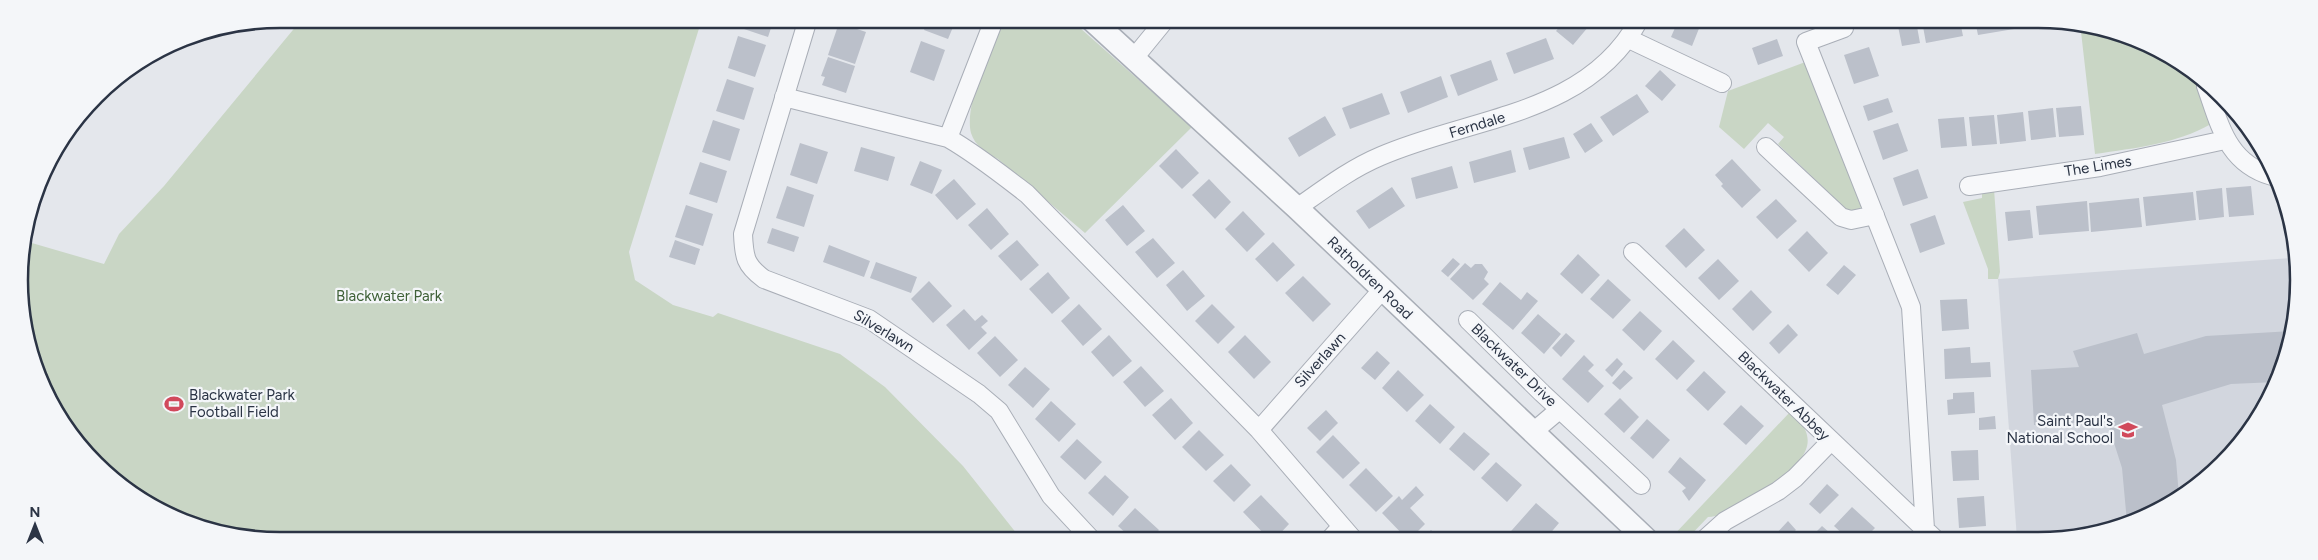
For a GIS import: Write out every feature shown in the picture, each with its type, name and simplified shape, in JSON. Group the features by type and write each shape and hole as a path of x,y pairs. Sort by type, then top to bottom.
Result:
{"street":[{"name":"Silverlawn","path":"806,27 743,234 744,252 750,268 764,279 869,319 979,394 999,411 1051,496 1084,532"},
{"path":"948,138 991,27"},
{"name":"Ratholdren Road","path":"1100,27 1297,208 1639,532"},
{"path":"1134,58 1159,27"},
{"name":"Ferndale","path":"1297,208 1344,175 1381,156 1525,110 1558,96 1591,76 1615,55 1629,39 1635,27"},
{"path":"1844,28 1806,42 1910,307 1930,532"},
{"path":"1629,39 1722,83"},
{"path":"2209,94 2226,140 2236,154 2248,164 2266,173"},
{"path":"784,97 948,138 971,151 1027,194 1259,430 1340,532"},
{"name":"The Limes","path":"1968,186 2100,167 2226,140"},
{"path":"1766,147 1841,216 1851,220 1875,215"},
{"name":"Blackwater Abbey","path":"1633,252 1928,532"},
{"name":"Silverlawn","path":"1259,430 1382,290"},
{"name":"Blackwater Drive","path":"1468,320 1559,410 1641,485"},
{"name":"Blackwater Drive","path":"1533,432 1559,410"},
{"path":"1713,532 1725,521 1789,482 1831,441"}],"shaded area":[{"name":"Saint Paul's National School","path":"2289,258 2290,297 2286,329 2271,377 2248,420 2217,459 2192,480 2164,499 2119,519 2087,528 2055,532 2016,532 1998,279"}],"green space":[{"name":"Blackwater Park","path":"295,27 699,27 629,252 635,280 673,305 713,317 718,313 840,354 885,387 963,466 1015,532 263,532 231,528 183,513 154,499 126,480 101,459 80,434 61,406 47,377 32,329 28,297 28,263 31,243 104,264 119,234 164,186"},
{"path":"996,27 1079,27 1192,127 1085,233 998,159 981,149 975,142 971,133 971,108"},
{"path":"2081,31 2103,36 2135,47 2164,61 2197,84 2211,124 2198,131 2169,141 2095,154"},
{"path":"1808,61 1863,201 1860,210 1853,213 1846,209 1778,144 1784,137 1768,123 1744,149 1719,127 1728,91"},
{"path":"1994,189 2000,272 1998,279 1988,279 1988,269 1963,202 1982,198 1982,191"},
{"path":"1790,412 1802,424 1807,435 1807,446 1803,456 1785,474 1736,508 1708,517 1694,532 1677,532"}],"building":[{"path":"741,27 771,27 768,37"},
{"path":"838,27 851,27 866,32 855,64 828,55"},
{"path":"925,27 953,27 948,39 924,30"},
{"path":"1559,27 1588,27 1573,45 1556,31"},
{"path":"1675,27 1700,27 1692,46 1671,37"},
{"path":"1898,27 1917,27 1920,43 1902,46"},
{"path":"1923,27 1961,27 1963,36 1926,43"},
{"path":"1976,27 2014,27 2014,29 1978,35"},
{"path":"738,36 766,45 755,77 728,68"},
{"path":"1546,38 1554,59 1514,74 1506,53"},
{"path":"1777,39 1783,56 1758,65 1752,48"},
{"path":"921,41 945,50 934,81 910,72"},
{"path":"1869,47 1879,76 1854,84 1844,55"},
{"path":"828,57 855,66 846,93 822,85 825,77 821,76"},
{"path":"1491,60 1498,80 1458,96 1450,75"},
{"path":"1660,70 1676,85 1662,101 1645,86"},
{"path":"1441,76 1448,97 1408,113 1400,92"},
{"path":"727,79 754,88 744,120 716,111"},
{"path":"1382,93 1390,114 1350,129 1342,108"},
{"path":"1637,94 1649,112 1613,136 1600,117"},
{"path":"1888,98 1893,112 1868,121 1863,106"},
{"path":"2081,106 2084,135 2059,137 2056,108"},
{"path":"2053,108 2056,137 2031,140 2028,111"},
{"path":"2023,112 2026,141 2000,144 1997,115"},
{"path":"1994,115 1997,144 1972,146 1969,117"},
{"path":"1325,116 1336,135 1299,157 1288,138"},
{"path":"1964,117 1967,146 1941,148 1938,119"},
{"path":"713,120 740,129 730,161 702,152"},
{"path":"1591,123 1603,141 1585,153 1573,134"},
{"path":"1898,123 1908,151 1883,160 1873,131"},
{"path":"1564,137 1570,158 1529,170 1523,148"},
{"path":"800,143 828,152 817,184 790,175"},
{"path":"861,147 895,157 888,181 854,171"},
{"path":"1176,149 1199,173 1182,189 1159,166"},
{"path":"1511,150 1516,172 1474,183 1469,162"},
{"path":"1732,159 1761,190 1742,208 1721,186 1723,184 1715,175"},
{"path":"920,161 942,170 932,194 910,185"},
{"path":"700,162 727,171 717,203 689,194"},
{"path":"1452,166 1458,188 1416,199 1411,178"},
{"path":"1918,169 1928,198 1903,206 1893,178"},
{"path":"954,179 976,204 957,220 935,195"},
{"path":"1209,179 1231,202 1215,219 1192,195"},
{"path":"787,186 814,195 804,227 776,218"},
{"path":"2251,186 2254,215 2229,217 2226,188"},
{"path":"1392,187 1405,206 1369,229 1356,211"},
{"path":"2222,188 2224,217 2199,220 2196,191"},
{"path":"2193,192 2196,220 2146,226 2143,197"},
{"path":"2139,198 2142,227 2091,232 2089,203"},
{"path":"1776,199 1797,221 1777,239 1756,217"},
{"path":"2087,201 2089,231 2039,235 2036,206"},
{"path":"686,205 713,214 703,246 675,237"},
{"path":"1123,205 1145,231 1127,246 1105,220"},
{"path":"987,208 1009,234 991,250 968,225"},
{"path":"2030,210 2033,238 2008,241 2005,212"},
{"path":"1243,211 1265,234 1247,252 1225,229"},
{"path":"1935,215 1945,244 1920,253 1910,224"},
{"path":"772,228 799,237 794,252 767,243"},
{"path":"1684,228 1705,250 1686,268 1665,246"},
{"path":"1807,231 1828,253 1809,272 1788,250"},
{"path":"1153,238 1175,263 1157,278 1135,252"},
{"path":"675,240 700,249 695,265 669,257"},
{"path":"1017,240 1039,265 1021,281 998,256"},
{"path":"1273,242 1295,265 1277,282 1255,259"},
{"path":"829,245 870,261 864,277 823,262"},
{"path":"1578,254 1600,275 1582,294 1560,274"},
{"path":"1453,258 1460,264 1448,277 1441,271"},
{"path":"1718,259 1739,281 1719,300 1698,278"},
{"path":"876,262 917,277 911,293 870,278"},
{"path":"1465,263 1471,268 1475,264 1482,264 1488,272 1484,279 1489,284 1473,300 1450,279"},
{"path":"1844,265 1856,275 1838,295 1826,285"},
{"path":"1183,270 1205,296 1187,311 1166,285"},
{"path":"1048,272 1070,298 1052,314 1029,289"},
{"path":"1303,276 1331,304 1313,322 1285,293"},
{"path":"1608,279 1631,300 1613,319 1590,299"},
{"path":"929,281 952,306 933,323 911,299"},
{"path":"1500,282 1521,300 1527,292 1538,301 1513,330 1482,304"},
{"path":"1751,290 1772,312 1753,331 1732,309"},
{"path":"1967,299 1969,329 1942,331 1940,300"},
{"path":"1079,304 1102,329 1083,346 1061,321"},
{"path":"1212,304 1235,327 1218,344 1195,321"},
{"path":"964,309 975,321 982,315 988,321 981,327 987,333 969,350 946,325"},
{"path":"1640,311 1662,331 1644,351 1622,330"},
{"path":"1538,314 1561,334 1544,354 1521,333"},
{"path":"1788,324 1798,335 1779,354 1769,343"},
{"path":"2285,331 2269,382 2231,384 2162,405 2176,460 2178,490 2164,499 2126,516 2122,468 2107,421 2034,425 2031,370 2079,367 2073,351 2137,333 2144,354 2206,336"},
{"path":"1566,333 1575,341 1561,357 1552,348"},
{"path":"1109,335 1132,361 1113,377 1091,352"},
{"path":"1245,335 1271,362 1254,379 1228,352"},
{"path":"995,336 1018,360 1000,377 977,353"},
{"path":"1673,340 1695,361 1677,380 1655,359"},
{"path":"1970,347 1971,363 1990,362 1991,377 1945,379 1944,349"},
{"path":"1377,351 1390,363 1375,380 1361,368"},
{"path":"1584,355 1594,365 1588,371 1604,386 1588,403 1562,379"},
{"path":"1617,358 1623,364 1612,377 1605,370"},
{"path":"1141,366 1164,391 1145,407 1123,382"},
{"path":"1025,367 1050,389 1033,408 1008,385"},
{"path":"1398,370 1424,395 1407,412 1382,388"},
{"path":"1624,370 1633,378 1620,390 1612,383"},
{"path":"1704,371 1726,392 1708,411 1686,390"},
{"path":"1974,392 1975,413 1948,415 1947,400 1953,399 1953,393"},
{"path":"1171,398 1193,423 1175,440 1152,415"},
{"path":"1620,398 1639,417 1624,433 1604,414"},
{"path":"1051,401 1076,424 1059,442 1035,419"},
{"path":"1430,404 1455,427 1440,444 1415,421"},
{"path":"1741,405 1764,426 1746,445 1723,424"},
{"path":"1326,410 1338,423 1320,441 1307,428"},
{"path":"1995,416 1996,429 1979,430 1979,418"},
{"path":"1647,419 1670,440 1653,459 1630,438"},
{"path":"1199,430 1224,455 1206,471 1182,447"},
{"path":"1464,432 1490,454 1474,471 1449,449"},
{"path":"1333,435 1360,463 1343,479 1316,452"},
{"path":"1077,439 1102,462 1085,480 1060,457"},
{"path":"1978,450 1979,480 1953,481 1951,451"},
{"path":"1680,457 1706,480 1689,501 1682,491 1686,488 1668,472"},
{"path":"1496,462 1522,485 1507,502 1481,478"},
{"path":"1231,464 1251,485 1234,502 1213,481"},
{"path":"1366,468 1393,496 1376,512 1349,485"},
{"path":"1105,475 1129,497 1113,516 1088,493"},
{"path":"1827,484 1839,495 1820,514 1809,504"},
{"path":"1416,486 1424,495 1410,508 1425,524 1417,532 1400,532 1382,513 1399,496 1402,500"},
{"path":"1261,495 1289,524 1282,532 1262,532 1243,512"},
{"path":"1984,496 1986,526 1959,528 1957,498"},
{"path":"1536,503 1559,523 1551,532 1510,532"},
{"path":"1852,507 1875,528 1871,532 1840,532 1834,526"},
{"path":"1135,508 1159,530 1157,532 1124,532 1118,526"},
{"path":"1788,521 1796,530 1794,532 1778,532"},
{"path":"1822,526 1829,532 1816,532"}],"place":[{"name":"Blackwater Park Football Field","path":"174,404"},
{"name":"Saint Paul's National School","path":"2128,430"}]}
